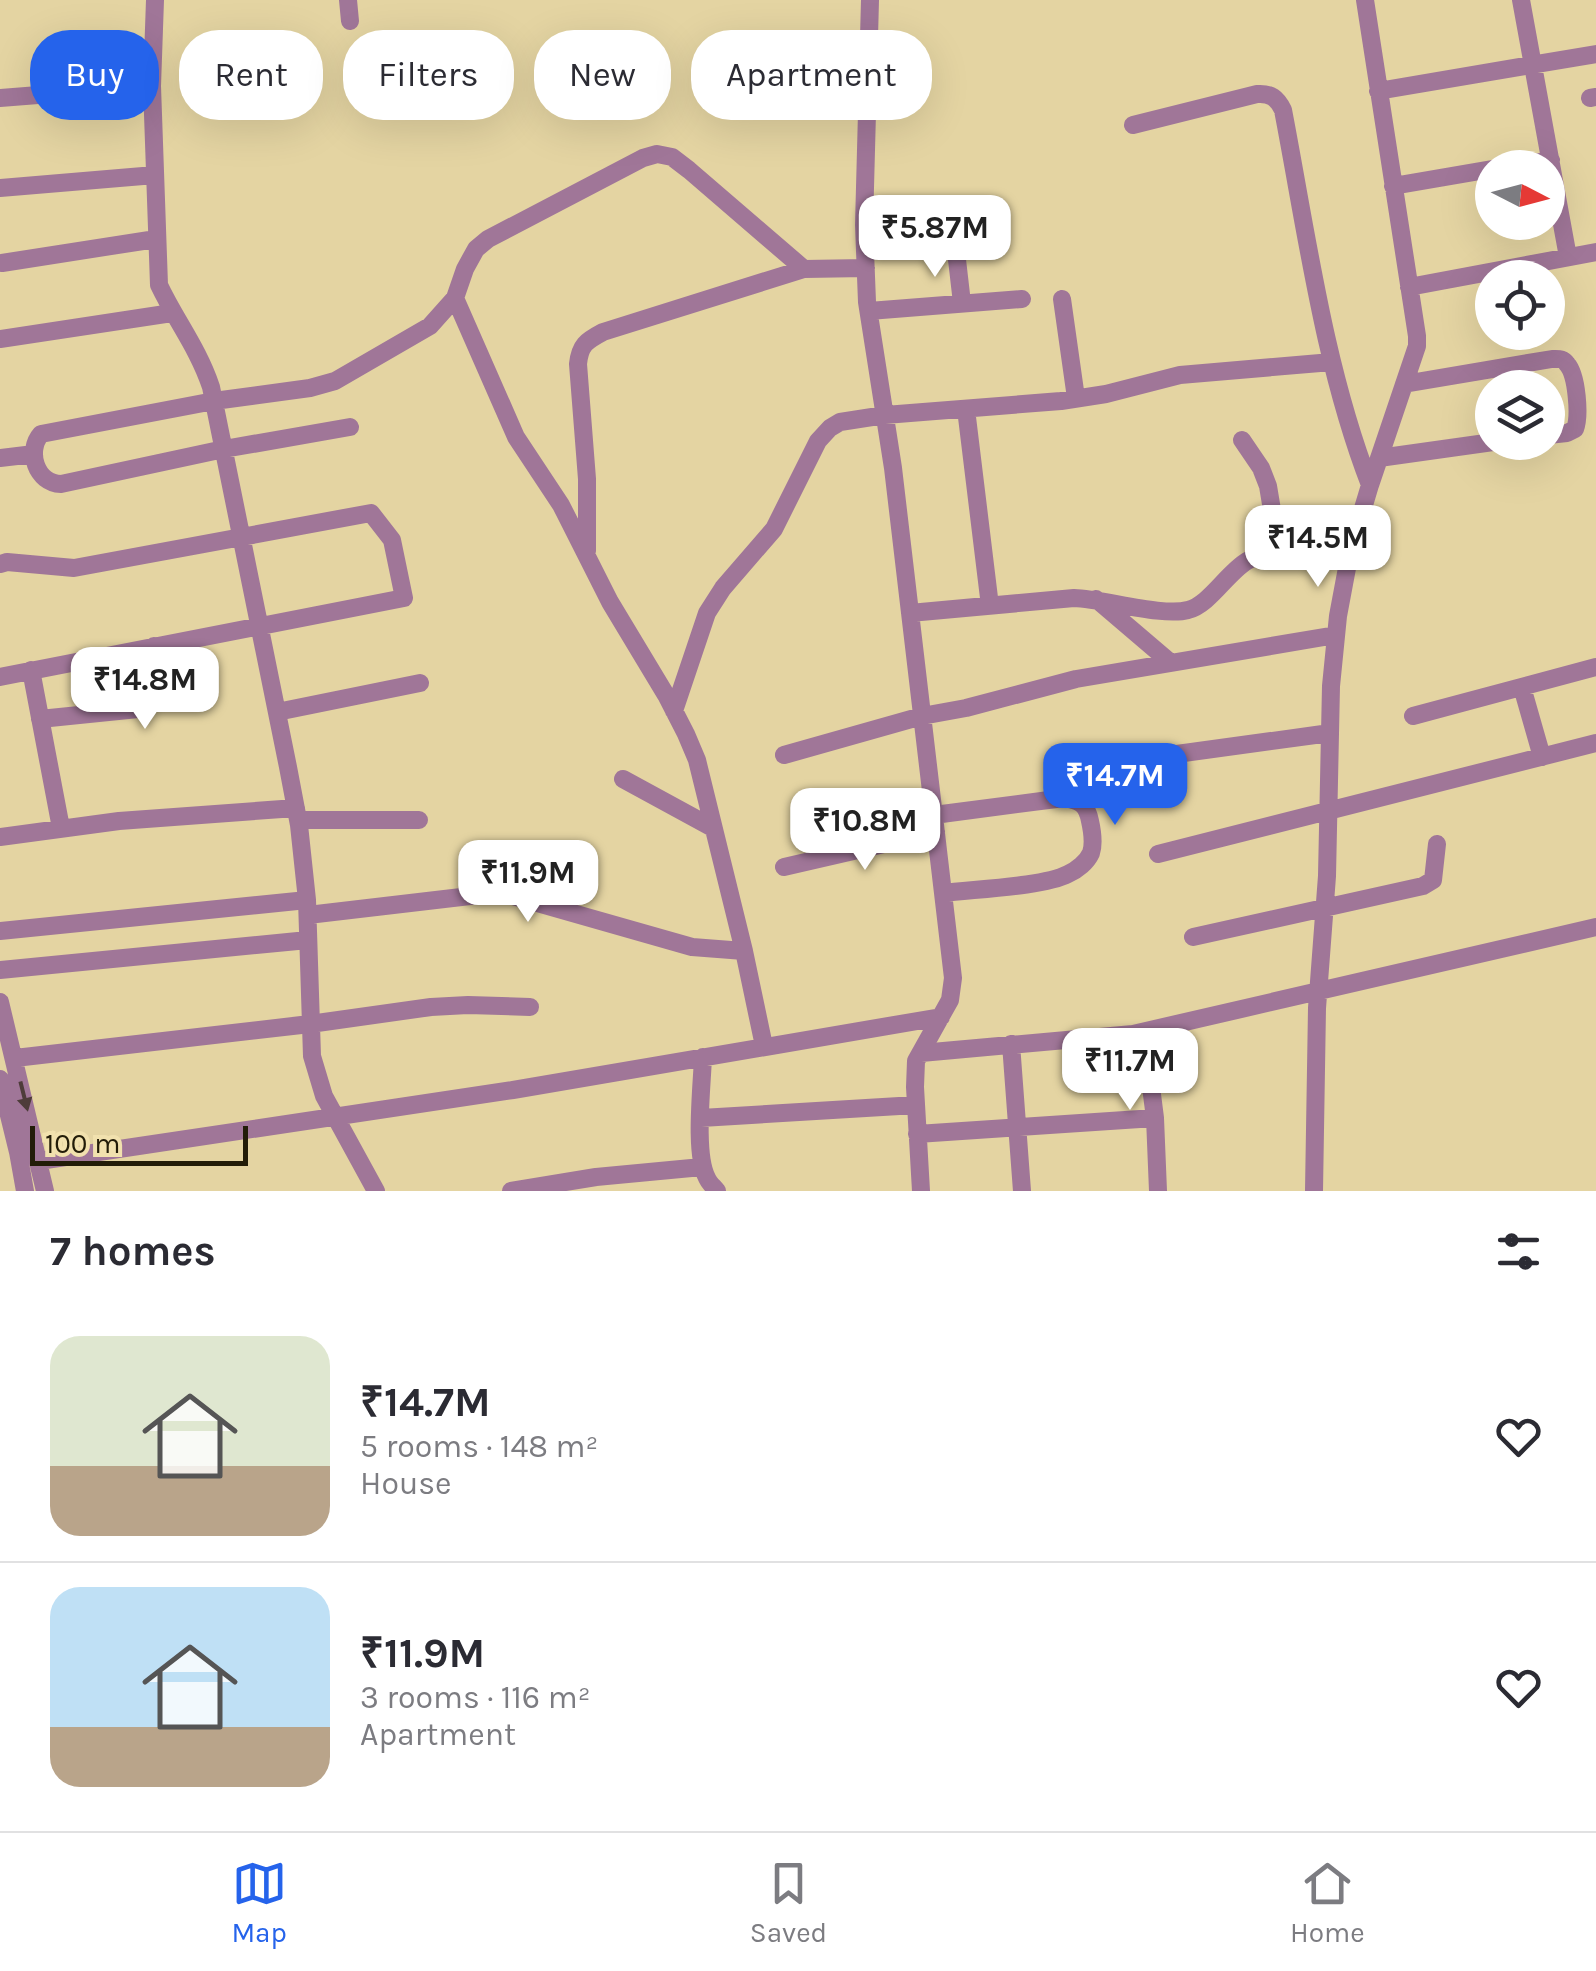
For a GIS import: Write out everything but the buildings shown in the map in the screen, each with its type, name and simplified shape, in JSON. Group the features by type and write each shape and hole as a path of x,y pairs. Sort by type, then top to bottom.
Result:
{"street":[{"path":"154,30 155,0"},
{"path":"348,0 350,21"},
{"path":"870,0 864,225 869,311 953,978 950,1000 916,1061 921,1191"},
{"path":"1314,1191 1318,993 1336,635 1353,542 1417,346 1365,0"},
{"path":"1521,0 1548,150"},
{"path":"1378,92 1596,54"},
{"path":"1132,125 1257,94 1267,93 1278,99 1332,362 1370,485"},
{"path":"0,98 30,96"},
{"path":"153,120 159,284 202,362 214,401 297,814 308,908 312,1056 316,1075 376,1191"},
{"path":"350,427 61,484 46,481 39,473 34,454 34,443 41,434 214,401 310,388 334,380 430,326 455,298 465,269 488,239 624,166 657,154 672,158 689,170 804,269"},
{"path":"1393,186 1475,172"},
{"path":"0,188 154,175"},
{"path":"2,263 156,239"},
{"path":"1565,240 1568,257"},
{"path":"956,251 962,304"},
{"path":"1409,286 1596,252"},
{"path":"587,553 578,364 585,341 602,332 804,269 866,268"},
{"path":"455,298 516,437 561,506 610,602 674,711 696,760 764,1046"},
{"path":"869,311 1022,299"},
{"path":"1062,299 1076,398"},
{"path":"0,339 172,313"},
{"path":"1487,370 1552,359 1568,364 1579,414 1576,429 1565,432"},
{"path":"674,711 708,613 723,588 774,529 818,440 840,422 1106,394 1180,375 1332,362"},
{"path":"1404,384 1475,372"},
{"path":"966,409 990,606"},
{"path":"1242,440 1268,486 1279,552"},
{"path":"1379,458 1475,445"},
{"path":"0,458 34,454"},
{"path":"0,564 74,568 372,512 392,540 404,598 0,677"},
{"path":"910,613 1074,598 1177,612 1194,609 1248,560 1265,554 1353,542"},
{"path":"1095,599 1171,663"},
{"path":"784,755 1076,679 1336,635"},
{"path":"40,719 138,709 149,704 155,688 154,646"},
{"path":"1413,716 1596,666"},
{"path":"31,670 61,828"},
{"path":"277,712 420,683"},
{"path":"1522,687 1542,758"},
{"path":"1104,764 1330,733"},
{"path":"1158,854 1596,743"},
{"path":"622,779 713,828"},
{"path":"784,868 935,824 1064,798 1076,799 1086,806 1091,824 1091,852 1082,865 1067,875 943,893"},
{"path":"0,837 119,821 297,814 418,820"},
{"path":"1193,937 1423,886 1433,880 1437,844"},
{"path":"0,931 488,894 509,895 692,947 744,951"},
{"path":"920,1052 1144,1032 1596,926"},
{"path":"0,970 308,940"},
{"path":"0,1002 46,1191"},
{"path":"15,1058 431,1007 530,1007"},
{"path":"39,1160 513,1090 941,1017"},
{"path":"1144,1032 1158,1191"},
{"path":"1011,1044 1022,1191"},
{"path":"703,1057 702,1167 717,1191"},
{"path":"0,1078 24,1191"},
{"path":"701,1118 916,1105"},
{"path":"918,1134 1154,1118"},
{"path":"510,1191 702,1167"}]}
